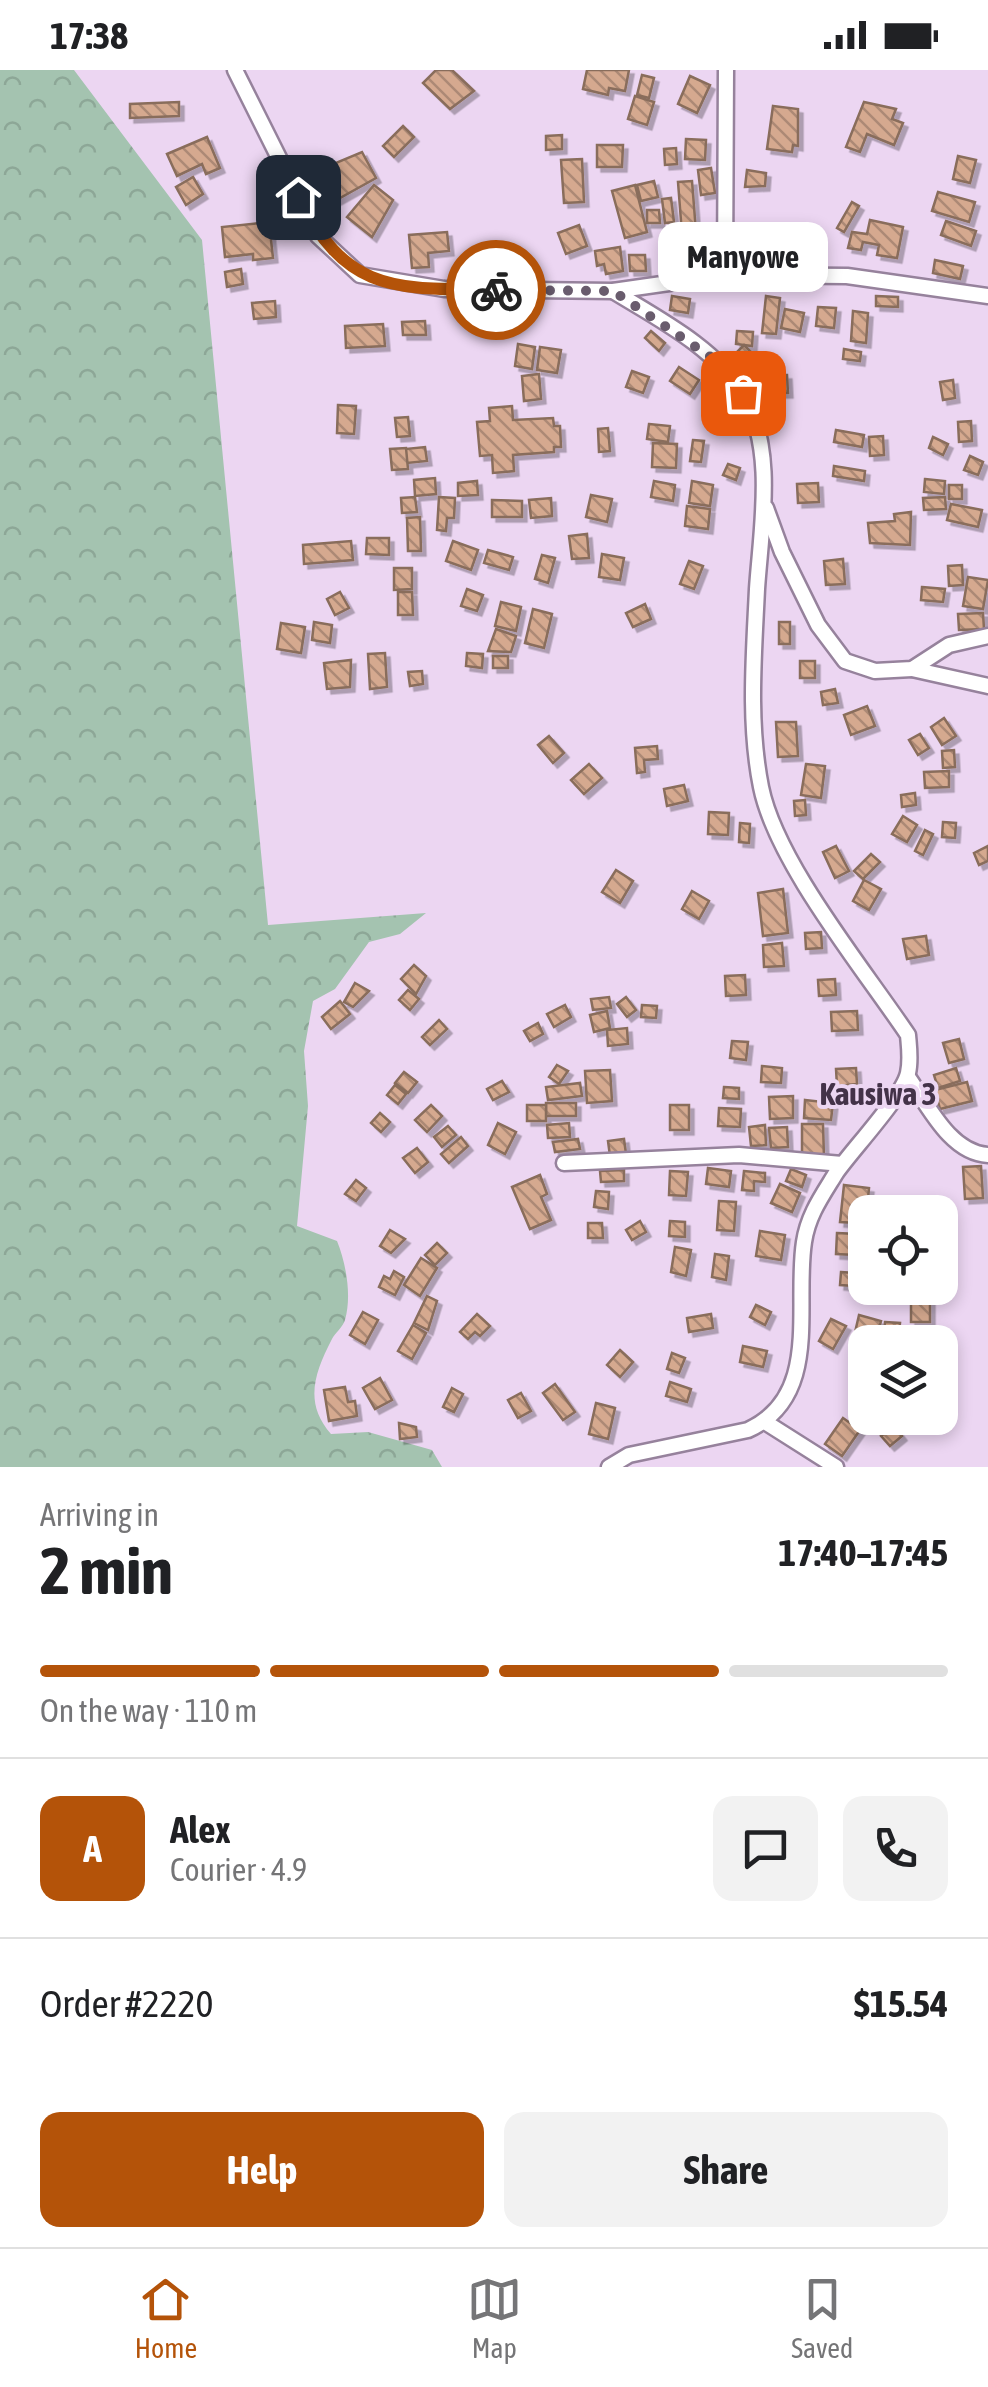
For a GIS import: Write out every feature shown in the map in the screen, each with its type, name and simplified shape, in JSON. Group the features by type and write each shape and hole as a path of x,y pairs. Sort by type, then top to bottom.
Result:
{"street":[{"path":"235,70 318,236 360,275 444,289 613,291 724,275 847,276 988,296"},
{"path":"724,275 726,70"},
{"path":"613,291 718,362 743,393 759,428 762,498 753,728 762,790 777,835 908,1035 908,1077 953,1140 964,1149 988,1155"},
{"path":"762,498 782,552 818,625 845,661 875,670 912,669 988,686"},
{"path":"912,669 949,645 988,636"},
{"path":"609,1467 629,1456 765,1422 791,1386 801,1361 808,1224 842,1164 908,1077"},
{"path":"564,1163 739,1155 842,1164"},
{"path":"765,1422 836,1467"}],"green space":[{"path":"0,70 74,70 202,240 268,925 426,913 400,934 369,942 335,989 313,1001 304,1051 308,1106 297,1226 337,1241 347,1280 345,1320 333,1337 317,1376 315,1400 323,1422 331,1434 368,1432 432,1450 442,1467 0,1467"}],"building":[{"path":"436,70 452,70 474,91 450,109 423,83"},
{"path":"587,70 629,70 625,91 609,88 608,95 583,89"},
{"path":"642,75 654,78 649,98 637,95"},
{"path":"690,76 710,85 697,113 678,104"},
{"path":"635,96 654,102 647,125 628,119"},
{"path":"179,102 179,116 130,118 130,104"},
{"path":"864,102 896,109 892,119 903,123 894,145 867,134 860,152 846,147"},
{"path":"773,106 798,109 798,146 793,145 792,152 767,149"},
{"path":"403,126 414,137 394,157 383,146"},
{"path":"562,135 562,149 546,150 546,136"},
{"path":"207,137 220,168 206,174 202,164 177,176 167,154"},
{"path":"686,139 706,140 705,160 685,159"},
{"path":"597,145 623,145 622,167 597,167"},
{"path":"676,148 677,164 665,165 664,149"},
{"path":"362,152 376,178 331,203 314,172"},
{"path":"958,156 976,160 970,183 953,179"},
{"path":"582,159 584,202 564,203 561,160"},
{"path":"711,168 715,193 701,195 698,170"},
{"path":"747,170 766,173 765,186 745,187"},
{"path":"193,177 203,194 186,205 176,187"},
{"path":"654,181 658,197 641,201 637,185"},
{"path":"692,181 696,232 682,234 678,182"},
{"path":"374,185 393,200 372,237 347,217"},
{"path":"635,185 647,232 625,238 612,191"},
{"path":"938,192 975,202 969,222 932,211"},
{"path":"671,198 674,222 665,223 662,199"},
{"path":"852,202 859,206 844,232 837,228"},
{"path":"647,210 659,210 660,223 647,223"},
{"path":"870,220 903,227 897,258 877,255 879,245 863,242 861,250 848,248 852,232 867,234"},
{"path":"946,221 976,231 971,246 941,235"},
{"path":"269,222 273,258 253,260 253,254 225,257 222,227"},
{"path":"579,225 587,246 566,254 558,233"},
{"path":"447,232 449,251 428,253 429,267 412,268 409,235"},
{"path":"762,233 783,235 781,255 760,253"},
{"path":"712,236 715,261 699,263 695,238"},
{"path":"620,247 623,271 606,274 604,264 597,266 595,251"},
{"path":"629,255 645,255 646,271 630,271"},
{"path":"741,255 754,256 753,269 740,268"},
{"path":"935,260 963,266 960,279 933,273"},
{"path":"241,269 243,284 227,287 225,272"},
{"path":"672,296 690,299 688,313 670,310"},
{"path":"766,296 780,298 776,334 762,333"},
{"path":"876,296 898,297 898,307 876,306"},
{"path":"275,301 276,317 254,319 252,303"},
{"path":"818,307 836,308 834,328 816,326"},
{"path":"785,309 804,313 800,332 781,328"},
{"path":"853,311 868,313 866,343 851,341"},
{"path":"425,321 426,335 403,335 402,322"},
{"path":"383,324 385,346 346,348 345,326"},
{"path":"651,331 665,343 659,351 645,338"},
{"path":"737,331 753,332 752,346 736,344"},
{"path":"518,344 535,347 532,369 515,366"},
{"path":"744,345 760,361 743,377 728,361"},
{"path":"540,347 561,350 557,373 537,370"},
{"path":"844,349 861,352 860,361 843,359"},
{"path":"679,367 699,380 690,394 670,381"},
{"path":"632,371 649,377 643,393 626,387"},
{"path":"539,374 541,399 524,401 522,376"},
{"path":"774,375 787,375 788,393 775,393"},
{"path":"953,380 955,398 943,400 940,382"},
{"path":"338,405 356,406 354,434 337,433"},
{"path":"512,406 513,420 553,418 554,426 560,426 561,447 554,447 554,452 513,455 514,471 493,473 492,455 480,456 477,422 490,421 489,408"},
{"path":"408,417 410,436 397,437 395,418"},
{"path":"971,421 972,441 959,442 958,422"},
{"path":"649,424 670,426 668,442 647,439"},
{"path":"608,428 610,451 599,452 598,429"},
{"path":"836,430 864,435 862,447 834,442"},
{"path":"883,436 884,455 870,456 869,437"},
{"path":"933,437 948,444 943,455 929,448"},
{"path":"693,440 704,441 701,462 690,461"},
{"path":"653,443 677,444 676,468 652,467"},
{"path":"425,447 427,461 407,463 405,449"},
{"path":"406,448 408,469 392,470 390,449"},
{"path":"970,456 983,462 978,475 964,470"},
{"path":"728,464 740,468 736,480 723,475"},
{"path":"834,466 865,471 864,481 833,476"},
{"path":"435,478 436,494 415,496 414,480"},
{"path":"925,479 945,481 944,494 924,492"},
{"path":"477,481 478,495 458,496 458,483"},
{"path":"654,481 675,485 673,501 651,497"},
{"path":"692,481 713,485 710,506 689,503"},
{"path":"818,483 819,502 798,503 797,484"},
{"path":"949,485 962,485 962,499 949,499"},
{"path":"591,495 612,499 607,522 586,517"},
{"path":"415,497 417,512 402,513 401,498"},
{"path":"439,497 455,498 454,518 447,518 446,531 437,530"},
{"path":"945,497 946,509 924,510 923,498"},
{"path":"551,498 552,516 531,518 529,500"},
{"path":"492,500 522,501 522,517 492,517"},
{"path":"951,504 982,510 978,527 947,520"},
{"path":"687,506 710,509 708,529 685,526"},
{"path":"911,512 910,545 870,543 868,523 895,521 894,514"},
{"path":"420,517 421,551 408,551 407,518"},
{"path":"587,534 589,558 572,559 569,536"},
{"path":"367,538 389,538 389,555 366,554"},
{"path":"351,541 353,560 304,564 303,545"},
{"path":"453,541 478,550 471,570 446,561"},
{"path":"488,550 513,557 509,570 484,563"},
{"path":"602,554 624,558 620,580 599,577"},
{"path":"542,555 555,558 548,583 535,579"},
{"path":"843,559 845,584 826,585 824,561"},
{"path":"689,561 703,566 694,589 680,584"},
{"path":"962,565 963,585 949,586 948,566"},
{"path":"394,568 412,568 412,589 394,590"},
{"path":"968,577 988,580 983,609 963,606"},
{"path":"922,587 945,589 943,602 921,600"},
{"path":"467,589 483,595 477,611 461,606"},
{"path":"340,592 349,608 335,615 327,599"},
{"path":"398,592 412,592 413,615 398,615"},
{"path":"501,602 521,607 516,631 495,626"},
{"path":"645,604 651,619 633,627 626,613"},
{"path":"533,609 552,614 544,648 525,643"},
{"path":"983,613 984,629 959,630 958,614"},
{"path":"314,622 332,625 330,643 312,640"},
{"path":"779,622 790,622 790,644 779,644"},
{"path":"281,623 305,627 301,653 277,649"},
{"path":"496,629 516,636 511,652 488,651"},
{"path":"385,653 387,687 370,689 368,654"},
{"path":"467,653 483,654 482,668 466,666"},
{"path":"493,656 508,656 508,668 493,668"},
{"path":"351,660 350,687 327,689 324,663"},
{"path":"800,661 815,661 815,678 800,678"},
{"path":"422,671 423,684 410,686 408,672"},
{"path":"835,689 838,703 823,705 821,692"},
{"path":"867,706 875,726 851,735 844,715"},
{"path":"944,718 956,736 942,745 931,727"},
{"path":"776,722 796,722 798,756 778,757"},
{"path":"920,734 929,748 918,755 909,740"},
{"path":"549,736 564,753 553,763 538,745"},
{"path":"657,746 658,759 644,760 645,772 637,773 635,748"},
{"path":"954,750 955,767 943,768 942,751"},
{"path":"589,764 602,778 584,794 571,780"},
{"path":"806,764 825,766 821,798 801,795"},
{"path":"949,771 949,787 925,788 924,772"},
{"path":"684,785 688,801 667,806 664,789"},
{"path":"915,793 916,805 902,807 901,795"},
{"path":"805,800 806,815 795,816 794,801"},
{"path":"709,812 729,813 728,835 708,834"},
{"path":"903,816 917,825 907,842 892,834"},
{"path":"943,822 956,823 955,838 942,837"},
{"path":"740,823 750,824 749,843 739,842"},
{"path":"925,830 933,834 923,855 915,851"},
{"path":"836,846 849,871 835,878 823,852"},
{"path":"988,846 988,861 979,865 974,853"},
{"path":"871,854 880,862 863,879 854,871"},
{"path":"616,870 633,881 620,903 602,892"},
{"path":"864,880 881,889 869,910 853,901"},
{"path":"783,889 788,933 763,936 758,893"},
{"path":"692,891 709,901 699,919 682,909"},
{"path":"821,932 822,948 806,949 805,933"},
{"path":"926,936 929,955 907,959 903,939"},
{"path":"782,943 784,966 764,967 763,945"},
{"path":"414,965 426,976 416,994 401,979"},
{"path":"745,975 746,995 726,996 725,976"},
{"path":"835,979 836,995 819,996 818,980"},
{"path":"355,983 369,991 353,1007 344,1002"},
{"path":"408,990 419,999 410,1010 399,1000"},
{"path":"609,997 611,1008 593,1010 591,999"},
{"path":"626,997 636,1010 627,1017 617,1004"},
{"path":"340,1001 350,1014 331,1029 322,1017"},
{"path":"565,1005 571,1017 554,1027 547,1014"},
{"path":"642,1005 657,1006 656,1018 641,1017"},
{"path":"607,1011 610,1028 594,1032 590,1015"},
{"path":"857,1011 858,1030 832,1031 831,1012"},
{"path":"439,1020 447,1029 430,1045 422,1037"},
{"path":"538,1023 543,1034 530,1041 524,1031"},
{"path":"627,1028 628,1044 608,1046 607,1030"},
{"path":"959,1039 964,1059 949,1063 943,1043"},
{"path":"732,1041 748,1042 746,1060 730,1058"},
{"path":"557,1065 568,1071 559,1084 549,1077"},
{"path":"762,1066 782,1068 781,1083 761,1082"},
{"path":"856,1068 857,1084 837,1086 836,1069"},
{"path":"956,1068 960,1081 938,1088 934,1075"},
{"path":"610,1070 612,1101 587,1103 585,1071"},
{"path":"404,1072 417,1082 408,1093 395,1083"},
{"path":"502,1081 509,1092 493,1100 487,1089"},
{"path":"967,1082 972,1101 940,1109 935,1090"},
{"path":"580,1083 582,1096 548,1100 546,1087"},
{"path":"395,1085 406,1094 398,1104 387,1095"},
{"path":"724,1087 739,1088 739,1099 723,1098"},
{"path":"793,1096 793,1118 770,1119 769,1097"},
{"path":"805,1100 833,1103 831,1120 804,1118"},
{"path":"546,1103 576,1103 576,1116 546,1116"},
{"path":"431,1105 442,1116 427,1132 415,1120"},
{"path":"527,1105 546,1105 546,1121 527,1121"},
{"path":"670,1105 689,1105 689,1130 670,1130"},
{"path":"719,1108 741,1109 740,1127 718,1126"},
{"path":"380,1113 390,1122 381,1132 371,1123"},
{"path":"498,1123 516,1132 505,1154 488,1145"},
{"path":"569,1123 570,1137 548,1138 547,1125"},
{"path":"802,1124 823,1124 824,1158 802,1158"},
{"path":"765,1125 766,1145 751,1146 749,1127"},
{"path":"448,1126 456,1135 442,1147 434,1137"},
{"path":"787,1127 788,1147 771,1148 769,1128"},
{"path":"461,1137 468,1146 449,1163 441,1154"},
{"path":"578,1139 580,1149 555,1152 553,1142"},
{"path":"624,1139 626,1154 610,1156 608,1141"},
{"path":"417,1148 428,1162 415,1173 403,1158"},
{"path":"981,1166 983,1198 965,1199 963,1167"},
{"path":"708,1168 731,1171 729,1187 706,1184"},
{"path":"791,1169 806,1175 802,1187 786,1181"},
{"path":"624,1170 624,1181 601,1182 600,1171"},
{"path":"670,1171 688,1172 686,1196 669,1195"},
{"path":"744,1171 765,1173 765,1182 754,1181 754,1191 742,1190"},
{"path":"540,1175 547,1194 541,1197 551,1220 530,1229 512,1187"},
{"path":"356,1180 366,1188 356,1201 345,1194"},
{"path":"780,1184 800,1193 792,1212 771,1203"},
{"path":"844,1185 869,1188 868,1195 848,1195 848,1222 840,1222"},
{"path":"596,1191 609,1192 608,1209 594,1207"},
{"path":"719,1201 736,1202 734,1231 717,1230"},
{"path":"640,1221 646,1232 632,1240 626,1230"},
{"path":"670,1221 685,1222 685,1237 669,1236"},
{"path":"588,1223 602,1223 603,1238 588,1238"},
{"path":"390,1230 405,1239 391,1253 380,1246"},
{"path":"760,1231 785,1235 781,1260 756,1256"},
{"path":"837,1233 848,1234 848,1255 836,1254"},
{"path":"437,1243 447,1253 435,1265 425,1255"},
{"path":"675,1247 691,1250 686,1276 671,1272"},
{"path":"715,1254 729,1256 726,1280 712,1277"},
{"path":"421,1258 437,1268 420,1296 404,1285"},
{"path":"394,1271 404,1277 395,1295 379,1287 384,1276 390,1279"},
{"path":"841,1272 848,1273 848,1286 840,1285"},
{"path":"427,1296 437,1301 428,1330 414,1323"},
{"path":"756,1305 771,1312 765,1325 750,1317"},
{"path":"911,1305 930,1305 930,1322 911,1322"},
{"path":"363,1312 378,1320 365,1344 350,1335"},
{"path":"477,1314 490,1326 480,1336 475,1332 468,1339 460,1332"},
{"path":"711,1314 713,1328 689,1332 687,1318"},
{"path":"859,1315 881,1321 880,1325 857,1325"},
{"path":"831,1319 846,1326 833,1349 819,1341"},
{"path":"413,1325 426,1333 412,1359 398,1351"},
{"path":"743,1346 767,1351 763,1367 740,1362"},
{"path":"620,1350 633,1362 620,1377 607,1365"},
{"path":"672,1353 685,1358 679,1373 667,1369"},
{"path":"380,1378 392,1400 375,1409 363,1388"},
{"path":"670,1382 691,1389 687,1402 666,1396"},
{"path":"555,1384 575,1412 563,1420 543,1393"},
{"path":"345,1387 348,1402 355,1401 357,1416 329,1421 324,1390"},
{"path":"452,1388 463,1394 454,1412 443,1407"},
{"path":"521,1393 531,1411 518,1418 508,1400"},
{"path":"596,1403 615,1408 608,1439 589,1434"},
{"path":"843,1418 848,1422 848,1435 857,1435 842,1456 825,1444"},
{"path":"399,1423 416,1427 417,1437 400,1439"},
{"path":"901,1435 902,1436 890,1446 881,1436"}],"way so far":[{"path":"496,290 613,291 718,362 743,393"}],"place":[{"name":"Manyowe","path":"743,393"}],"district":[{"name":"Kausiwa 3","path":"878,1093"}],"route":[{"path":"298,197 318,236 360,275 387,283 496,290"}]}
